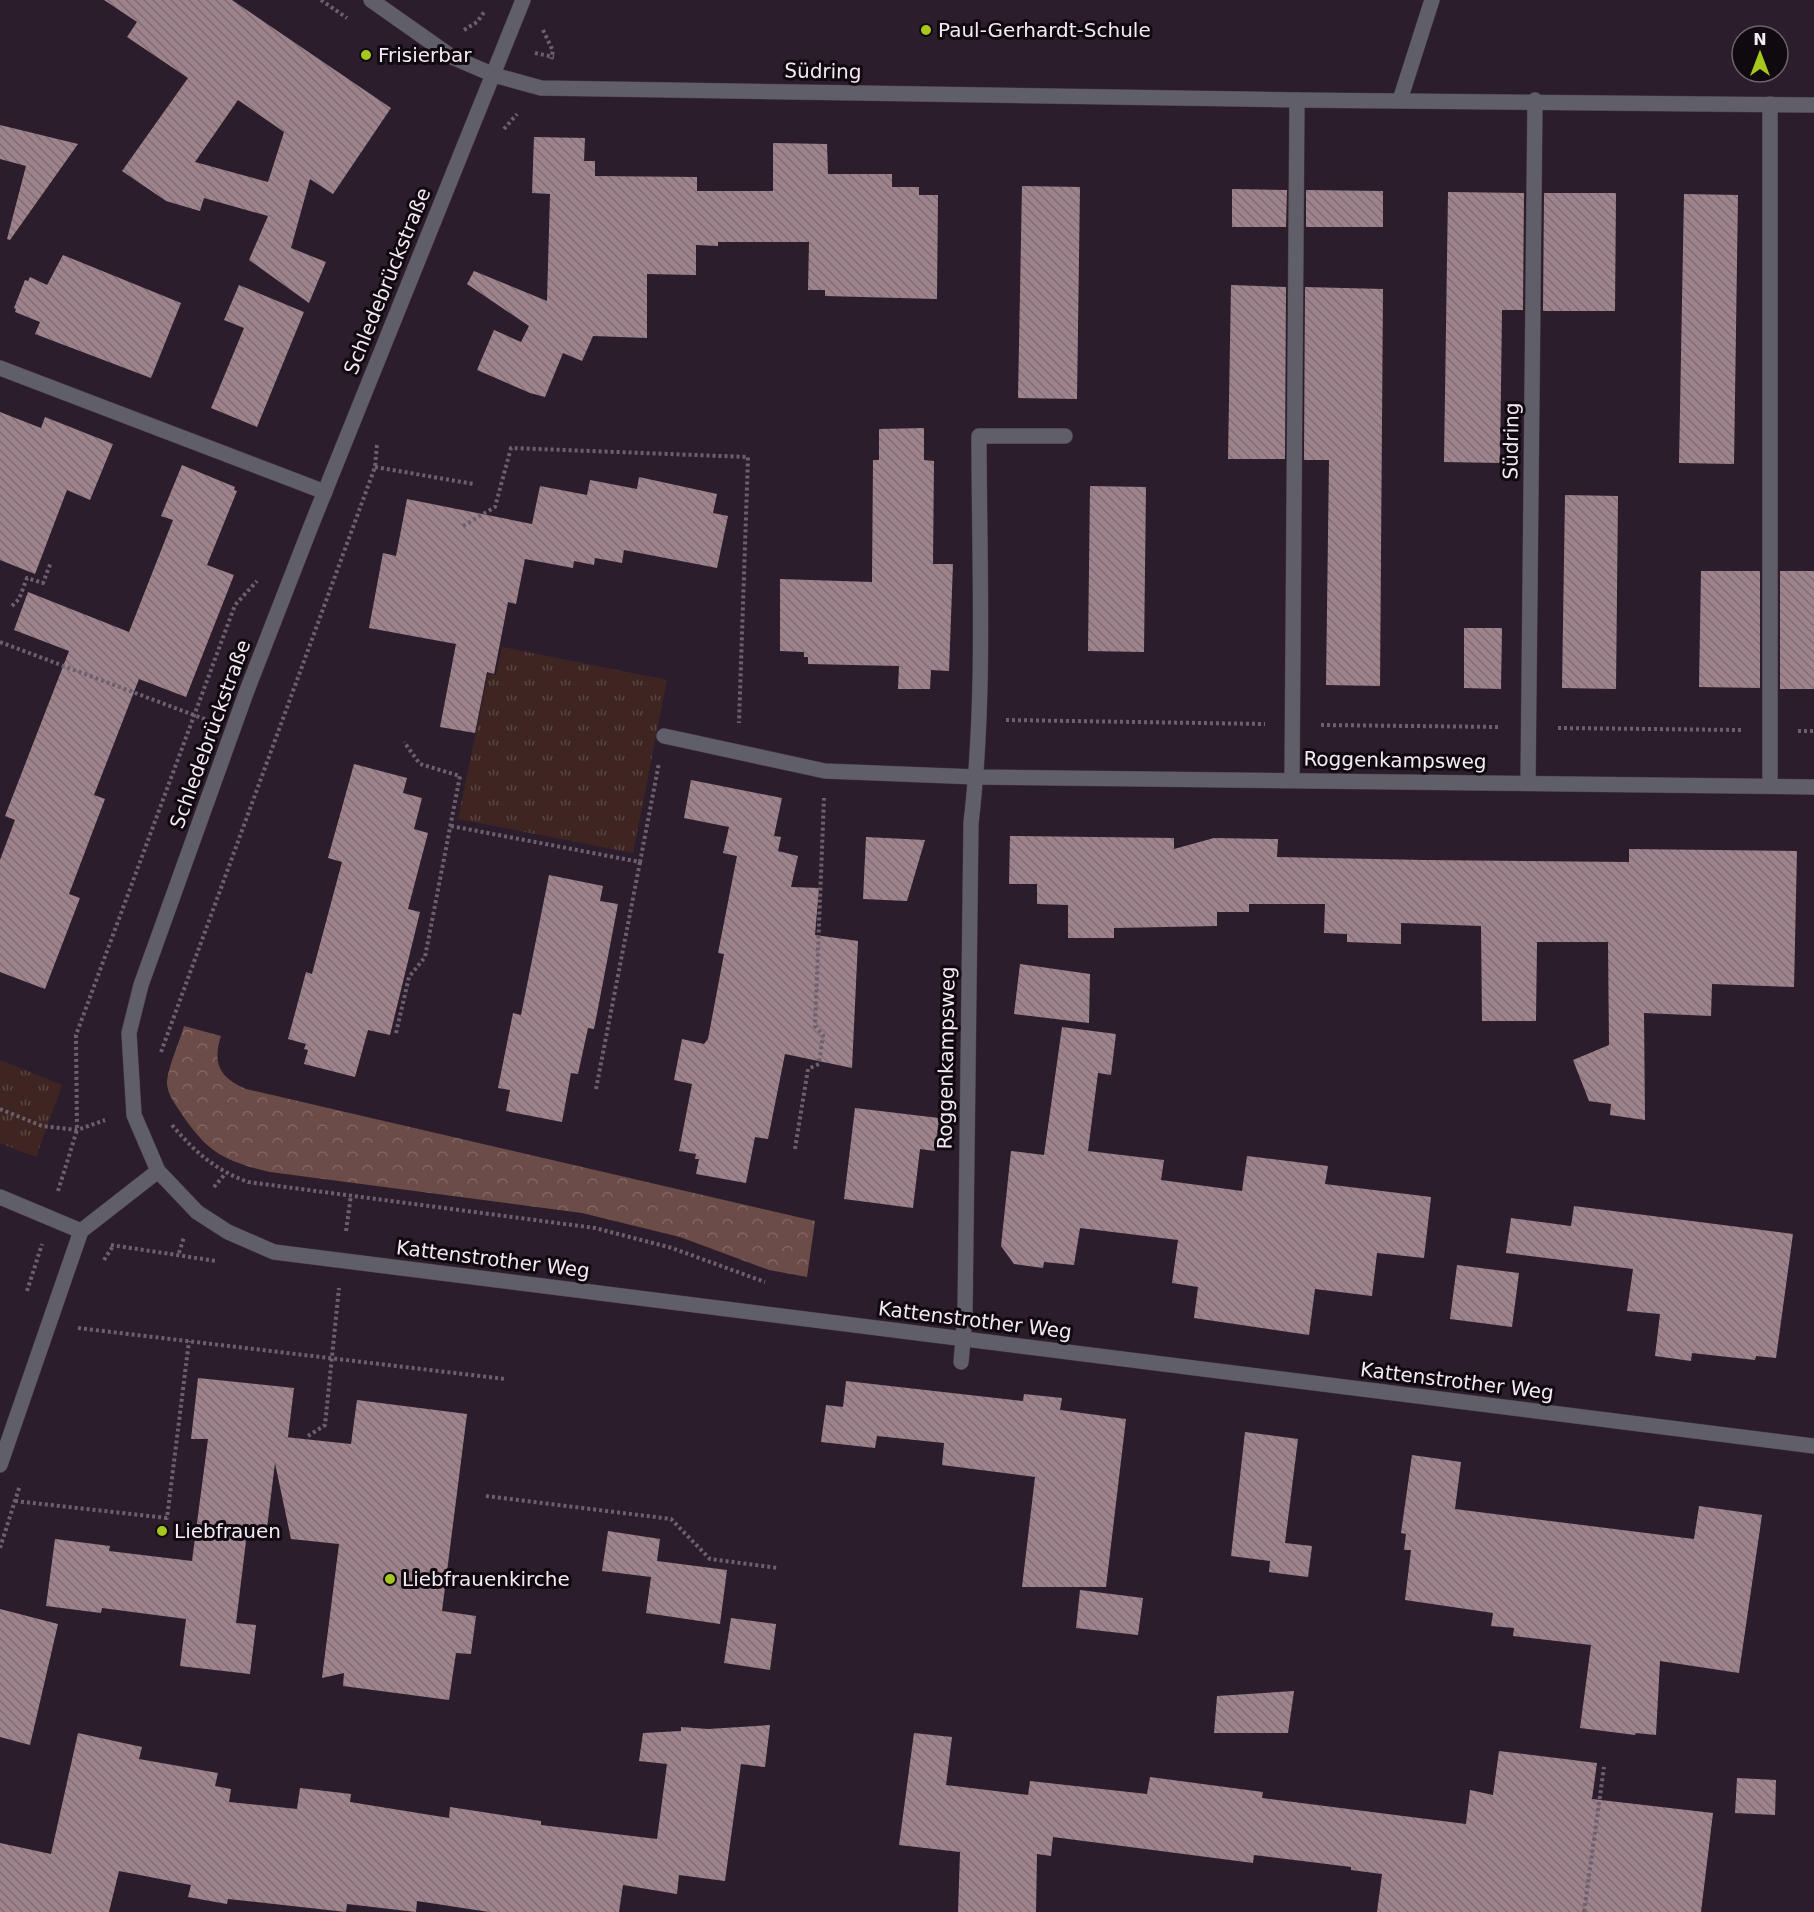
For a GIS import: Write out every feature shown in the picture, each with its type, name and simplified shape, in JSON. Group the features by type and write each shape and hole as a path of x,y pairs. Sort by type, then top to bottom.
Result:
{"street":[{"name":"Südring","path":"371,0 452,57 494,75 541,88 1297,100 1535,100 1814,105"},
{"name":"Schledebrückstraße","path":"158,1171 134,1115 129,1033 141,985 246,693 523,0"},
{"path":"1400,100 1432,0"},
{"path":"1292,780 1297,100"},
{"name":"Südring","path":"1528,783 1535,100"},
{"path":"1770,104 1770,786"},
{"path":"0,368 325,492"},
{"name":"Roggenkampsweg","path":"961,1362 965,1314 971,823 976,777 978,720 979,436 1065,436"},
{"name":"Roggenkampsweg","path":"664,736 825,771 976,777 1814,787"},
{"path":"0,1465 81,1231 158,1171"},
{"name":"Kattenstrother Weg","path":"158,1171 197,1212 228,1232 274,1252 1814,1446"},
{"path":"0,1197 81,1231"}],"path":[{"path":"464,30 477,22 488,8"},
{"path":"541,26 553,51 551,56 545,56"},
{"path":"503,130 517,114"},
{"path":"159,1063 163,1044 375,467 377,440"},
{"path":"463,526 495,507 511,448 748,457 738,751"},
{"path":"375,467 474,484"},
{"path":"12,606 20,599 27,578 43,584 51,562"},
{"path":"0,642 214,723"},
{"path":"978,720 1814,731"},
{"path":"596,1089 664,736"},
{"path":"396,1033 410,977 425,957 460,776 420,764 404,742"},
{"path":"795,1149 808,1069 819,1064 823,1035 815,1026 825,771"},
{"path":"451,826 640,862"},
{"path":"0,1109 42,1126 76,1130 94,1122 111,1119"},
{"path":"166,1117 196,1153 225,1174 248,1182 595,1228 672,1248 769,1284"},
{"path":"50,1217 76,1130"},
{"path":"210,1192 225,1174"},
{"path":"346,1231 351,1195"},
{"path":"113,1246 178,1253 186,1231"},
{"path":"308,1436 325,1425 342,1261"},
{"path":"71,1327 505,1379"},
{"path":"15,1501 167,1518 189,1341"},
{"path":"486,1496 671,1519 710,1559 778,1568"},
{"path":"1584,1912 1604,1767"}],"green space":[{"path":"502,647 667,680 633,853 458,819 488,674 496,675"},
{"path":"184,1026 221,1036 217,1055 220,1069 230,1080 246,1089 815,1221 807,1277 769,1270 680,1237 582,1213 270,1172 240,1164 218,1153 200,1138 169,1092 167,1084 169,1071"},
{"path":"0,1060 62,1085 36,1157 0,1143"}],"building":[{"path":"104,0 232,0 391,108 333,194 310,179 291,248 326,262 309,303 249,260 268,216 204,198 200,211 166,201 122,171 188,78 127,37 137,22","holes":["238,100 284,132 268,182 195,162"]},
{"path":"0,125 78,144 10,240 7,239 26,166 0,159"},
{"path":"534,137 585,138 584,161 595,161 595,176 697,177 697,191 773,191 773,143 827,144 828,174 892,174 892,187 919,187 919,195 938,195 937,299 825,296 825,290 808,290 809,242 718,242 718,246 696,245 696,275 647,274 647,338 593,336 582,361 563,353 545,397 530,393 477,370 494,330 521,342 529,326 467,284 474,271 547,301 550,194 532,193"},
{"path":"1022,186 1080,187 1077,399 1018,398"},
{"path":"1232,189 1287,190 1286,227 1232,227"},
{"path":"1306,190 1383,191 1383,227 1306,227"},
{"path":"1448,192 1524,193 1523,310 1502,310 1500,463 1444,462"},
{"path":"1544,193 1616,193 1615,311 1543,311"},
{"path":"1684,194 1738,195 1734,464 1679,463"},
{"path":"63,255 181,303 151,378 35,334 40,322 15,312 14,308 25,280 28,281 30,277 47,285"},
{"path":"239,285 304,312 257,427 211,408 244,328 224,320"},
{"path":"1231,285 1286,287 1285,459 1228,459"},
{"path":"1305,287 1383,289 1380,686 1326,685 1329,460 1304,460"},
{"path":"0,412 41,428 45,417 113,444 90,500 67,490 35,574 0,560"},
{"path":"924,428 924,460 934,461 933,564 953,564 949,671 931,670 930,689 898,689 899,666 808,664 808,657 804,657 804,652 780,651 780,579 872,582 873,460 879,460 879,429"},
{"path":"182,465 235,487 234,490 237,491 207,565 234,575 186,697 139,679 94,795 105,799 69,894 80,898 45,989 0,972 0,860 15,820 5,816 69,651 14,630 28,592 129,632 173,520 161,516"},
{"path":"639,477 717,494 713,513 728,516 717,568 624,550 622,563 595,558 594,565 574,561 573,568 525,559 516,604 508,602 494,674 487,672 475,733 440,727 456,644 369,628 383,553 396,556 407,499 532,524 540,486 587,495 590,480 637,489"},
{"path":"1090,486 1146,487 1144,652 1088,651"},
{"path":"1565,495 1618,496 1616,689 1562,688"},
{"path":"1701,571 1760,571 1760,688 1699,687"},
{"path":"1780,571 1814,571 1814,689 1780,689"},
{"path":"1464,628 1502,628 1501,689 1464,688"},
{"path":"354,764 407,778 403,793 422,798 414,829 428,833 408,909 420,912 390,1035 368,1030 355,1077 304,1064 308,1050 304,1049 306,1044 288,1039 306,972 312,974 342,862 328,858"},
{"path":"691,780 782,798 774,836 781,837 778,851 798,856 791,887 819,888 815,935 858,941 852,1068 785,1054 768,1139 755,1137 746,1183 696,1174 699,1159 695,1159 696,1154 679,1151 692,1084 674,1080 682,1039 704,1044 708,1039 724,954 718,953 737,856 723,853 729,827 684,818"},
{"path":"1010,836 1174,838 1174,849 1214,838 1278,839 1277,857 1424,860 1629,862 1629,849 1797,851 1794,987 1712,984 1711,1016 1644,1013 1645,1120 1610,1115 1611,1104 1589,1101 1573,1060 1609,1045 1608,942 1537,942 1536,1021 1482,1021 1481,926 1401,923 1401,944 1347,942 1347,934 1324,933 1325,904 1249,904 1249,912 1217,912 1217,926 1114,928 1114,938 1068,938 1068,905 1037,904 1037,884 1009,884"},
{"path":"866,837 925,840 907,901 863,899"},
{"path":"549,875 603,886 600,901 618,904 594,1029 588,1028 578,1074 571,1073 562,1122 506,1111 510,1090 498,1088 513,1013 521,1015"},
{"path":"1020,964 1090,974 1089,1023 1014,1014"},
{"path":"1062,1027 1116,1034 1111,1075 1098,1073 1088,1151 1164,1160 1161,1180 1242,1191 1247,1156 1328,1166 1325,1184 1431,1197 1424,1258 1377,1253 1372,1296 1315,1289 1309,1335 1194,1318 1198,1287 1172,1283 1178,1240 1080,1228 1074,1265 1044,1262 1043,1268 1014,1264 1001,1246 1011,1151 1044,1155"},
{"path":"855,1108 939,1118 935,1151 920,1149 913,1208 844,1199"},
{"path":"1574,1206 1793,1234 1776,1358 1756,1356 1755,1360 1692,1353 1691,1361 1655,1356 1660,1314 1627,1311 1633,1269 1506,1253 1511,1218 1571,1226"},
{"path":"1457,1265 1519,1273 1512,1327 1450,1319"},
{"path":"198,1378 294,1388 288,1437 285,1437 351,1444 357,1400 467,1414 442,1611 476,1616 471,1654 456,1653 449,1700 343,1686 344,1673 322,1678 339,1544 291,1539 275,1463 266,1536 247,1533 236,1623 256,1625 250,1674 180,1666 186,1619 102,1608 101,1613 46,1606 55,1539 110,1546 109,1551 192,1561 208,1439 191,1439"},
{"path":"846,1381 1023,1401 1024,1394 1062,1398 1060,1410 1126,1419 1106,1587 1022,1587 1035,1477 942,1465 944,1443 877,1436 875,1448 821,1442 826,1405 843,1407"},
{"path":"1245,1432 1298,1439 1285,1543 1312,1546 1308,1577 1269,1572 1270,1561 1231,1556"},
{"path":"1412,1455 1461,1462 1455,1509 1694,1539 1699,1506 1762,1515 1739,1673 1660,1661 1656,1735 1636,1733 1635,1735 1580,1728 1591,1645 1513,1636 1514,1628 1491,1626 1493,1613 1405,1600 1411,1550 1404,1550 1406,1534 1401,1533"},
{"path":"608,1531 660,1539 657,1561 727,1570 720,1624 646,1613 651,1577 602,1571"},
{"path":"1080,1590 1143,1598 1138,1635 1076,1628"},
{"path":"0,1609 58,1624 30,1745 0,1737"},
{"path":"731,1618 776,1624 770,1670 724,1663"},
{"path":"1294,1691 1288,1733 1214,1733 1217,1696"},
{"path":"770,1725 765,1767 741,1764 725,1881 679,1875 677,1894 623,1885 619,1912 489,1912 417,1901 416,1912 347,1904 346,1912 228,1899 227,1904 188,1897 191,1885 119,1871 109,1912 0,1912 0,1843 51,1854 78,1733 142,1747 139,1759 218,1773 215,1786 231,1789 229,1802 297,1809 300,1788 351,1794 350,1802 449,1818 450,1807 541,1821 541,1825 657,1839 667,1764 639,1761 643,1733 681,1731 681,1727 708,1729"},
{"path":"914,1733 952,1737 946,1785 1028,1795 1030,1781 1147,1794 1150,1777 1263,1792 1262,1798 1466,1824 1470,1790 1493,1795 1499,1751 1597,1763 1592,1799 1713,1813 1701,1912 1377,1912 1382,1874 1351,1870 1351,1867 1254,1855 1253,1863 1053,1837 1051,1856 1037,1854 1036,1912 958,1912 960,1852 899,1845"},
{"path":"1737,1778 1776,1780 1775,1815 1735,1813"}],"place":[{"name":"Paul-Gerhardt-Schule","path":"926,30"},
{"name":"Frisierbar","path":"366,55"},
{"name":"Liebfrauen","path":"162,1531"},
{"name":"Liebfrauenkirche","path":"390,1579"}]}
